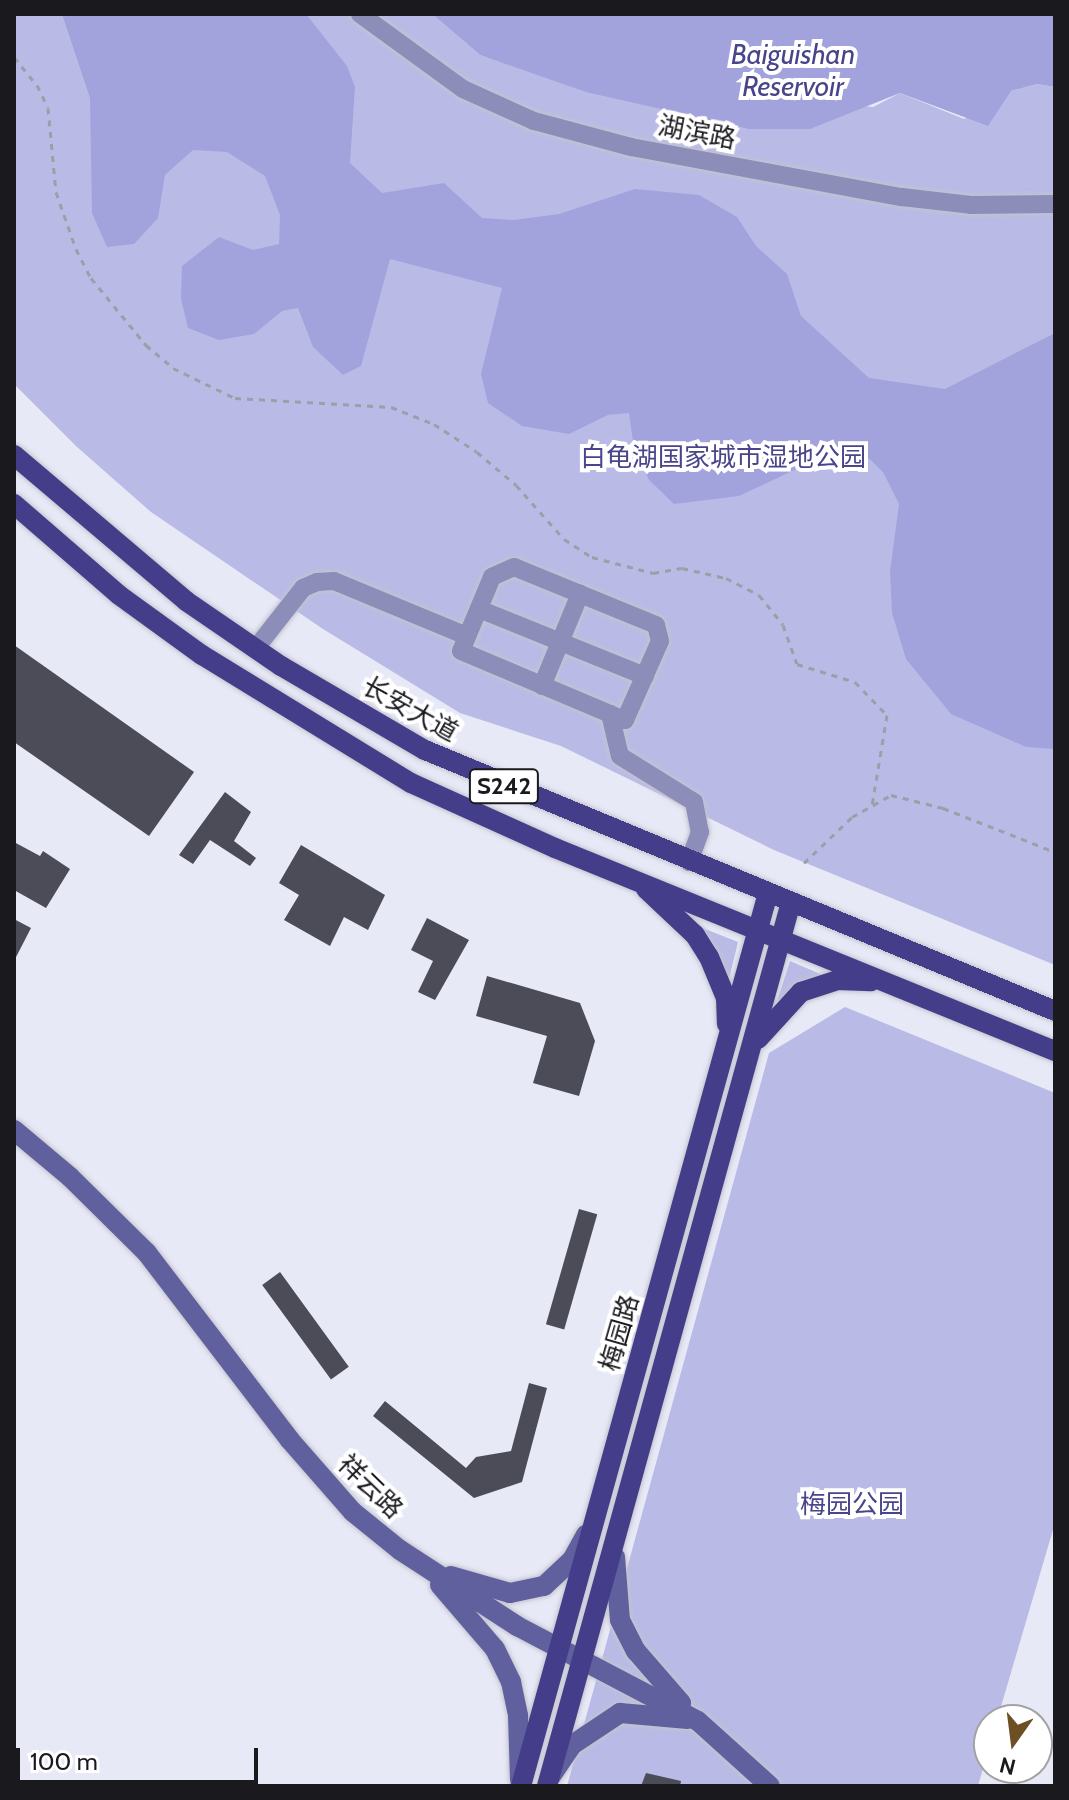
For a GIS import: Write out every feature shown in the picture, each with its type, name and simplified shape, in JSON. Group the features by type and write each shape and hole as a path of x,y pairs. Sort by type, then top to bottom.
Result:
{"main road":[{"name":"长安大道","path":"14,455 129,557 256,648 425,750 689,862 1055,1011"},
{"name":"S242","path":"14,504 119,595 331,738 411,783 637,881 1055,1051"},
{"path":"637,881 695,935 709,957 726,998 728,1043"},
{"name":"梅园路","path":"520,1786 768,893"},
{"name":"梅园路","path":"548,1782 791,902"},
{"path":"751,1049 781,1010 809,988 837,980 891,983"},
{"name":"祥云路","path":"14,1130 70,1177 147,1253 332,1490 427,1569 559,1651 665,1700 698,1721 770,1786"},
{"path":"427,1569 510,1593 544,1586 572,1560 597,1515"},
{"path":"619,1525 613,1567 620,1620 636,1651 698,1721"},
{"path":"427,1569 495,1649 511,1682 518,1716 520,1786"},
{"path":"548,1782 572,1745 620,1713 698,1721"}],"street":[{"name":"湖滨路","path":"360,14 463,89 534,121 631,147 902,197 971,205 1055,204"},
{"path":"514,567 656,625 660,641 625,720 461,651 479,609 492,577 514,567"},
{"path":"256,648 303,588 317,582 334,581 467,636"},
{"path":"542,686 580,594"},
{"path":"479,609 645,676"},
{"path":"610,714 620,756 694,802 700,832 689,862"}],"path":[{"path":"14,57 37,85 48,108 56,192 76,249 91,278 146,345 173,368 235,398 391,407 434,424 506,476 564,539 592,557 653,573 682,568 711,575 759,595 783,625 797,664 855,682 887,715 872,806"},
{"path":"804,863 852,817 891,795 943,808 1055,852"}],"green space":[{"name":"白龟湖国家城市湿地公园","path":"14,14 432,14 480,55 527,70 873,107 900,93 964,119 1011,91 1037,84 1055,87 1055,965 774,850 561,746 460,713 323,629 151,512 77,447 14,384"},
{"path":"700,927 738,942 729,979"},
{"path":"790,961 825,976 777,1001"},
{"name":"梅园公园","path":"845,1007 1055,1093 1055,1523 1002,1704 973,1704 973,1784 978,1786 567,1786 769,1053"}],"water":[{"path":"62,14 306,14 347,66 355,87 350,163 382,193 444,183 482,218 514,220 559,214 635,189 699,195 737,217 756,246 787,274 801,316 869,378 945,389 1055,333 1055,749 1026,747 951,714 906,659 892,613 890,572 899,504 883,472 857,447 841,448 739,496 674,504 649,480 634,449 629,413 608,415 569,434 522,426 488,403 481,374 502,288 390,259 361,366 343,375 313,347 298,308 282,311 254,334 219,340 188,328 181,299 182,266 219,237 253,250 279,244 280,215 265,176 227,152 193,150 165,175 158,218 134,244 107,247 92,213 90,98"},
{"name":"Baiguishan Reservoir","path":"432,14 1055,14 1055,87 1037,84 1011,91 988,126 900,93 810,129 749,129 586,92 480,55"}],"building":[{"path":"14,645 194,772 149,836 14,742"},
{"path":"225,792 251,812 234,841 256,858 250,866 210,840 193,864 179,855"},
{"path":"14,842 40,856 43,851 70,869 46,908 14,890"},
{"path":"301,845 385,895 368,930 344,917 330,946 284,920 299,895 279,883"},
{"path":"427,918 469,940 435,1000 418,992 433,961 411,950"},
{"path":"14,919 31,928 14,961"},
{"path":"487,976 580,1003 595,1041 579,1096 533,1083 547,1036 476,1016"},
{"path":"579,1209 597,1214 564,1330 546,1324"},
{"path":"280,1272 349,1367 331,1380 262,1285"},
{"path":"529,1383 547,1388 522,1482 474,1498 373,1416 385,1401 466,1468 476,1457 511,1451"},
{"path":"646,1773 681,1781 680,1786 641,1786"}]}
